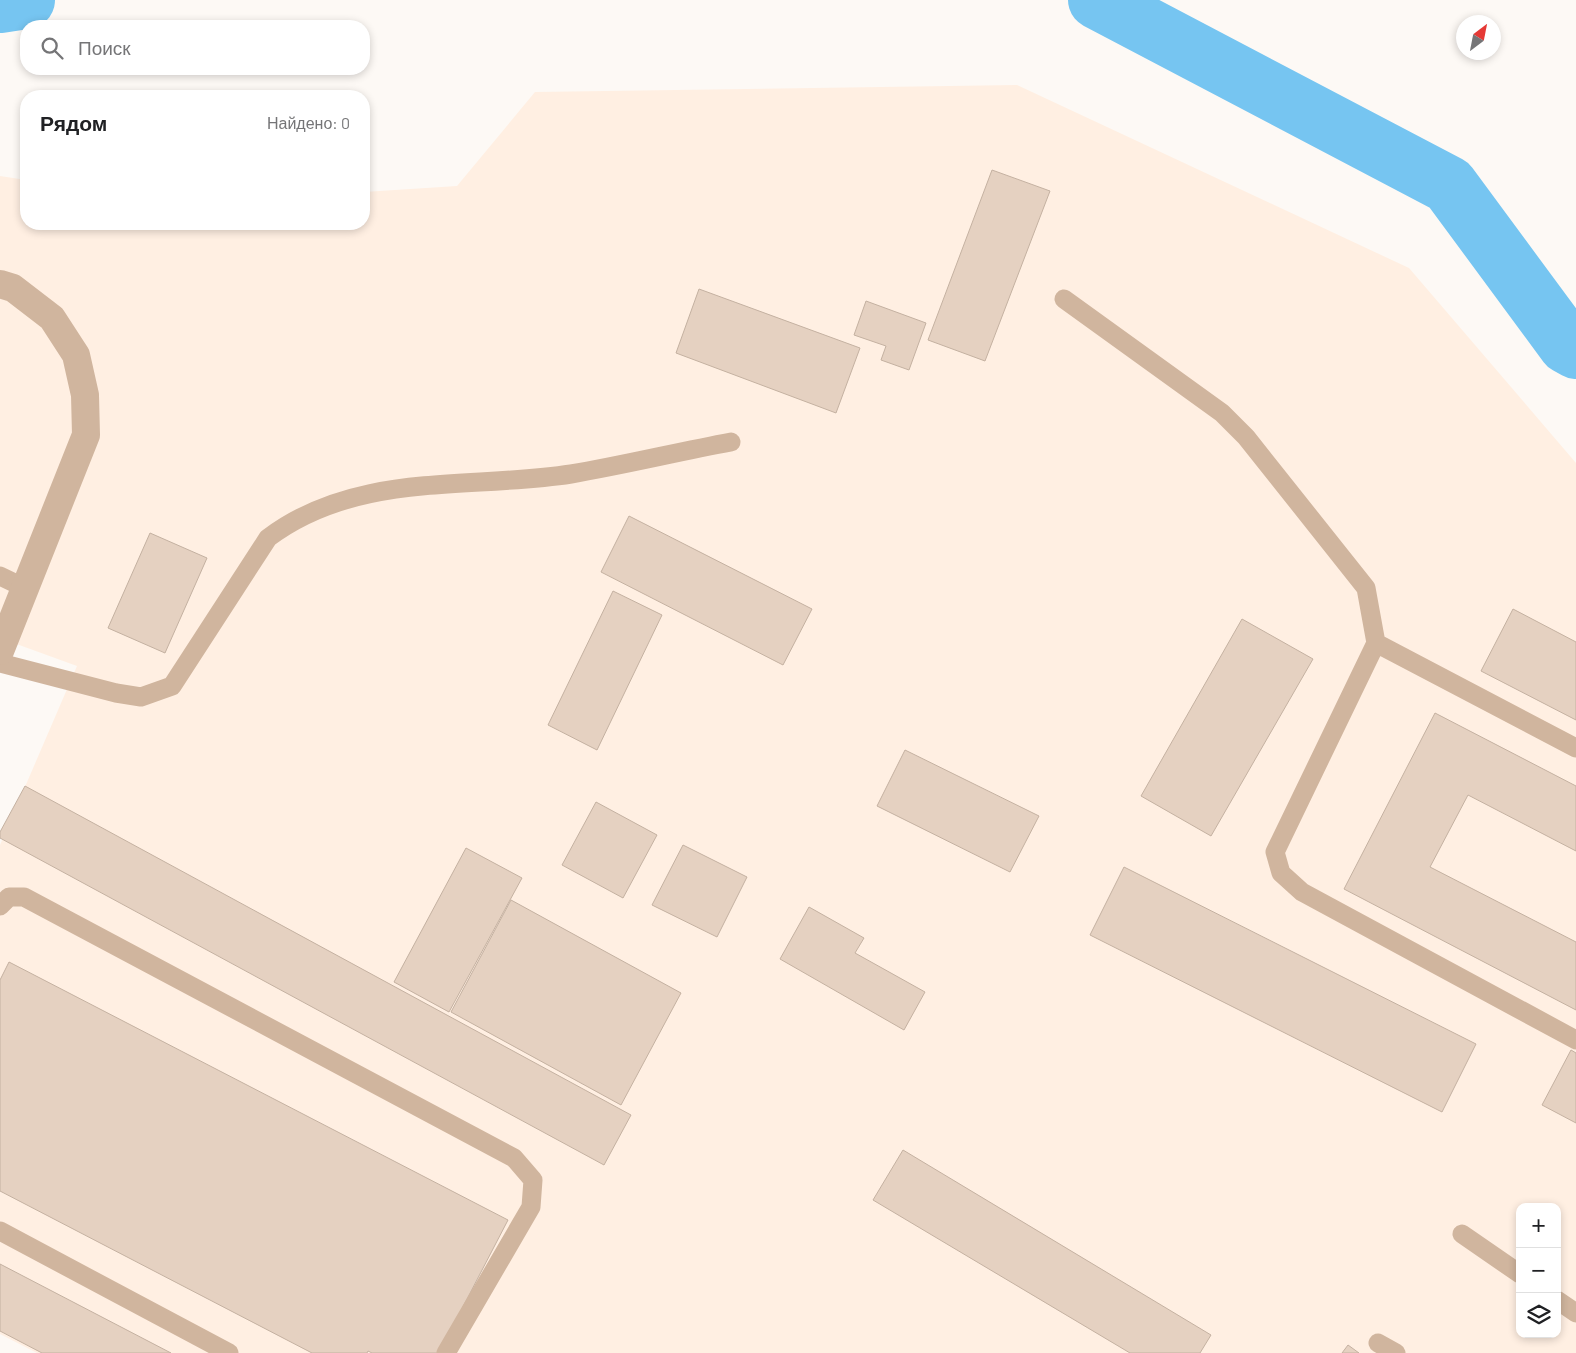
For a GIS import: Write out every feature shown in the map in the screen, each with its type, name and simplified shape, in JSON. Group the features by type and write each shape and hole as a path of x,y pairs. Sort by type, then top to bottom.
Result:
{"street":[{"path":"0,284 12,288 52,318 76,355 85,396 86,435 0,651"}],"lane":[{"path":"1064,299 1222,413 1246,437 1366,588 1376,643 1275,852 1281,873 1302,892 1576,1040"},
{"path":"0,663 116,693 141,697 172,686 268,538 290,521 334,502 392,488 570,474 731,442"},
{"path":"0,576 25,588"},
{"path":"1376,643 1576,748"},
{"path":"0,906 9,897 24,897 514,1158 534,1180 531,1207 446,1353"},
{"path":"0,1231 229,1353"},
{"path":"1462,1234 1516,1271"},
{"path":"1561,1303 1576,1312"},
{"path":"1378,1343 1396,1353"}],"shaded area":[{"path":"1017,85 1409,268 1576,463 1576,1353 37,1353 0,1334 0,845 77,666 0,638 0,176 20,179 20,230 370,230 370,192 457,186 535,92"}],"building":[{"path":"992,170 1050,191 985,361 928,340"},
{"path":"699,289 860,348 836,413 676,353"},
{"path":"866,301 926,323 909,370 881,360 886,346 854,335"},
{"path":"629,516 812,609 783,665 601,572"},
{"path":"150,533 207,558 165,653 108,628"},
{"path":"613,591 662,615 597,750 548,725"},
{"path":"1513,609 1576,642 1576,720 1481,671"},
{"path":"1242,619 1313,659 1211,836 1141,796"},
{"path":"1435,713 1576,786 1576,851 1468,795 1430,867 1576,942 1576,1010 1344,889"},
{"path":"905,750 1039,816 1010,872 877,806"},
{"path":"25,786 631,1115 604,1165 0,838 0,832"},
{"path":"596,802 657,835 623,898 562,865"},
{"path":"683,845 747,877 717,937 652,905"},
{"path":"466,848 522,878 449,1012 394,982"},
{"path":"1124,867 1476,1044 1442,1112 1090,935"},
{"path":"511,900 681,993 621,1105 451,1012"},
{"path":"809,907 864,938 855,953 925,992 904,1030 780,959"},
{"path":"9,962 508,1220 439,1353 372,1353 368,1351 367,1353 312,1353 0,1191 0,980"},
{"path":"1571,1050 1576,1053 1576,1123 1542,1105"},
{"path":"903,1150 1211,1335 1200,1353 1130,1353 873,1200"},
{"path":"0,1264 171,1353 42,1353 0,1331"},
{"path":"1348,1345 1359,1353 1342,1353"}],"waterway":[{"path":"0,4 26,0"},
{"path":"1097,0 1449,185 1567,345 1576,350"}]}
